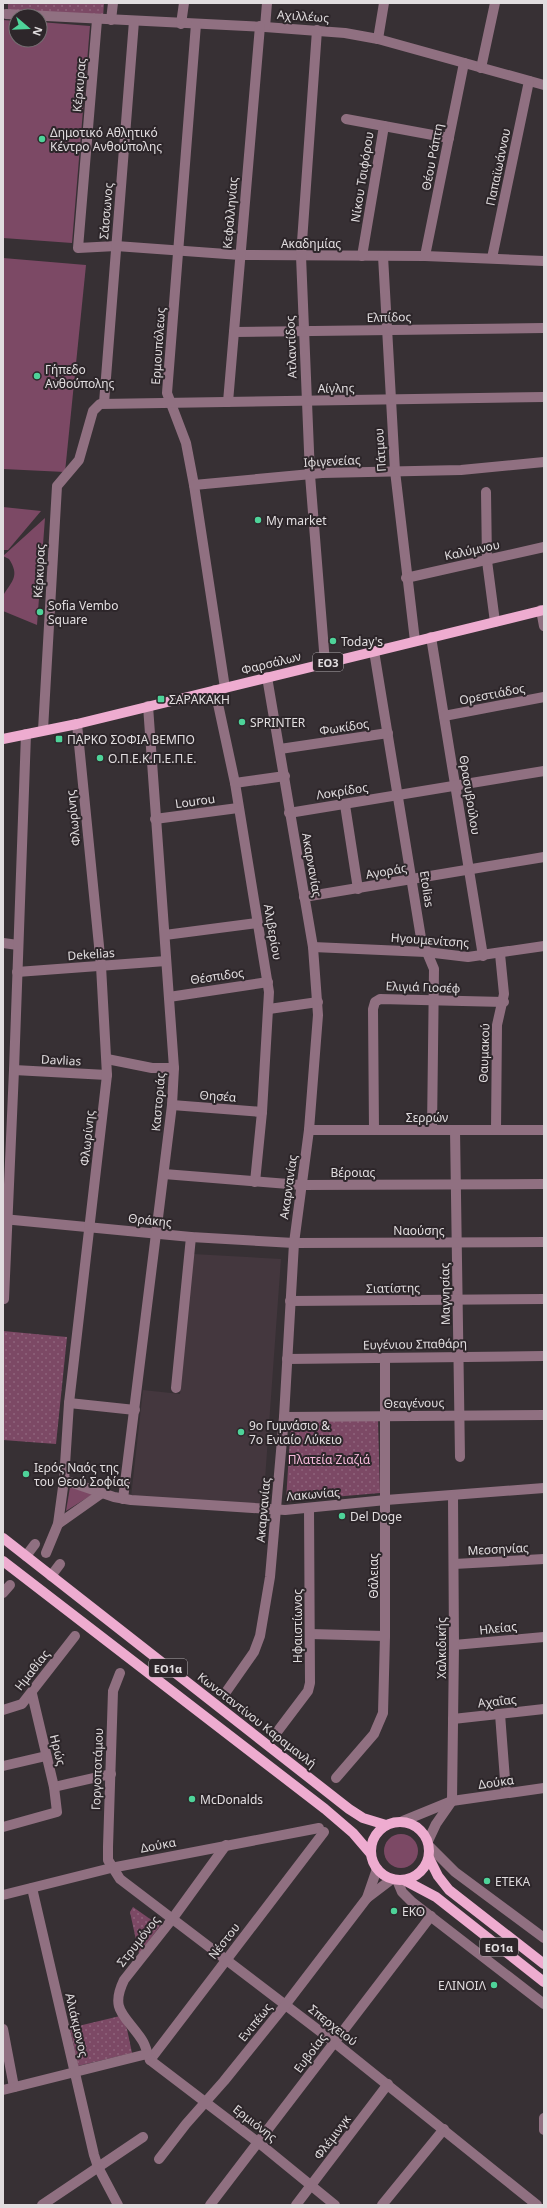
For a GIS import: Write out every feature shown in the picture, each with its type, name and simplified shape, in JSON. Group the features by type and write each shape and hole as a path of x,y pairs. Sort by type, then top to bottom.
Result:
{"main road":[{"name":"Φαρσάλων","path":"3,739 77,724 542,610"},
{"name":"Κωνσταντίνου Καραμανλή","path":"3,1538 349,1809 363,1818 386,1825"},
{"name":"ΕΟ1α","path":"3,1561 325,1809 350,1830 371,1854 377,1869 385,1876 398,1880 436,1897 544,1982"},
{"path":"371,1854 372,1841 386,1825 403,1821 418,1827 429,1844 429,1858 422,1871 398,1880"},
{"name":"ΕΟ1α","path":"429,1858 438,1876 449,1890 544,1964"}],"street":[{"path":"111,20 113,3"},
{"path":"181,24 184,3"},
{"name":"Κεφαλληνίας","path":"228,402 240,255 262,26 267,3"},
{"path":"378,39 384,3"},
{"path":"481,68 495,3"},
{"name":"Αχιλλέως","path":"6,14 134,22 262,26 318,30 378,39 529,81 543,83"},
{"name":"Κέρκυρας","path":"78,248 97,20"},
{"name":"Σάσσωνος","path":"104,403 134,22"},
{"name":"Ερμουπόλεως","path":"196,24 169,351 167,393 186,442 194,485 220,689"},
{"name":"Ατλαντίδος","path":"318,30 301,256 310,475 325,663"},
{"name":"Θέου Ράπτη","path":"425,256 464,63"},
{"name":"Παπαϊωάννου","path":"492,258 529,81"},
{"path":"346,119 449,138"},
{"name":"Νίκου Τσιφόρου","path":"362,256 384,126"},
{"name":"Ακαδημίας","path":"78,248 116,246 240,255 425,256 544,261"},
{"name":"Πάτμου","path":"383,256 395,471 406,578 415,641"},
{"name":"Ελπίδος","path":"234,332 544,328"},
{"name":"Αίγλης","path":"104,403 390,401 544,397"},
{"name":"Κέρκυρας","path":"43,730 57,486 79,460 94,411 100,404 104,403"},
{"name":"Ιφιγενείας","path":"194,485 310,475 461,470 544,462"},
{"path":"486,492 487,561 495,622"},
{"name":"Καλύμνου","path":"406,578 544,548"},
{"path":"542,610 544,626"},
{"name":"Θρασυβούλου","path":"431,637 483,956"},
{"name":"Etolias","path":"374,651 421,938 434,968 432,1130"},
{"name":"Ακαρνανίας","path":"226,1692 245,1668 258,1643 270,1577 284,1417 294,1243 309,1130 318,1002 313,947 267,677"},
{"name":"Αλιβερίου","path":"220,689 238,808 268,982 269,1009 262,1112 255,1182"},
{"name":"Ορεστιάδος","path":"444,716 544,697"},
{"name":"Καστοριάς","path":"123,1499 164,1174 172,1105 174,1068 148,706"},
{"name":"Φλωρίνης","path":"46,1553 58,1524 64,1480 69,1403 107,1075 101,966 77,724"},
{"name":"Φωκίδος","path":"280,749 388,733"},
{"path":"4,1298 6,1156 14,1070 26,734"},
{"name":"Λοκρίδος","path":"289,813 345,805 544,771"},
{"path":"235,783 285,776"},
{"path":"345,805 358,889"},
{"name":"Lourou","path":"155,819 238,808"},
{"name":"Αγοράς","path":"304,897 469,871 544,857"},
{"path":"164,936 257,923"},
{"path":"3,943 18,945"},
{"name":"Ηγουμενίτσης","path":"313,947 426,952 456,957 500,954 544,946"},
{"name":"Θαυμακού","path":"496,1130 496,1025 504,1002 500,954"},
{"name":"Dekelias","path":"17,972 166,961"},
{"name":"Θέσπιδος","path":"169,996 268,982"},
{"name":"Ελιγιά Γιοσέφ","path":"374,1130 373,1009 375,1002 380,998 433,1001 504,1002"},
{"path":"269,1009 318,1002"},
{"path":"106,1059 152,1068 174,1068"},
{"name":"Davlias","path":"14,1070 107,1075"},
{"name":"Θησέα","path":"172,1105 262,1112"},
{"name":"Σερρών","path":"309,1130 544,1130"},
{"name":"Μαγνησίας","path":"456,1130 460,1458"},
{"name":"Βέροιας","path":"164,1174 301,1186 544,1184"},
{"name":"Θράκης","path":"5,1219 191,1237 294,1243"},
{"path":"176,1388 191,1237"},
{"name":"Ναούσης","path":"294,1243 544,1242"},
{"name":"Σιατίστης","path":"290,1302 544,1299"},
{"name":"Ευγένιου Σπαθάρη","path":"287,1359 544,1356"},
{"name":"Θάλειας","path":"336,1778 379,1726 384,1700 386,1500 384,1417 385,1358"},
{"path":"69,1403 135,1410"},
{"name":"Θεαγένους","path":"284,1417 544,1415"},
{"name":"Λακωνίας","path":"64,1480 123,1499 275,1510 544,1488"},
{"path":"58,1524 102,1493"},
{"name":"Χαλκιδικής","path":"452,1801 454,1646 453,1496"},
{"name":"Ηφαιστίωνος","path":"277,1732 308,1691 310,1683 309,1508"},
{"path":"26,1556 35,1544"},
{"name":"Μεσσηνίας","path":"454,1564 544,1560"},
{"path":"51,1576 60,1564"},
{"path":"3,1593 10,1585"},
{"path":"310,1634 385,1636"},
{"name":"Ημαθίας","path":"3,1710 22,1704 32,1694 75,1636"},
{"name":"Ηλείας","path":"454,1646 544,1636"},
{"name":"Γοργοποτάμου","path":"111,1868 108,1860 108,1847 113,1691 120,1673"},
{"name":"Ηρώς","path":"3,1827 57,1812 54,1787 32,1694"},
{"name":"Αχαΐας","path":"453,1719 544,1709"},
{"path":"500,1714 506,1793"},
{"path":"3,1766 46,1756"},
{"path":"54,1787 110,1774"},
{"name":"Δούκα","path":"403,1821 452,1801 544,1788"},
{"path":"452,1801 438,1820 429,1844 456,1872 544,1938"},
{"name":"Δούκα","path":"3,1895 111,1868 226,1845 322,1830"},
{"name":"Νέστου","path":"151,2059 322,1830"},
{"name":"Στρυμόνος","path":"151,2059 143,2042 120,2010 118,1996 124,1980 173,1918 226,1845"},
{"name":"Σπερχειού","path":"111,1868 120,1879 286,2004 388,2084 537,2205"},
{"name":"Ενιπέως","path":"159,2160 286,2004 367,1898 377,1869"},
{"path":"398,1880 405,1895 544,2004"},
{"name":"Ενιπέως","path":"367,1898 398,1880"},
{"name":"Αλιάκμονος","path":"32,1888 98,2168 118,2205"},
{"name":"Ευβοίας","path":"210,2205 259,2143 334,2042 431,1916"},
{"path":"3,2030 14,2087"},
{"path":"3,2090 75,2072 151,2059"},
{"name":"Ερμιόνης","path":"151,2059 312,2185 335,2205"},
{"name":"Φλέμινγκ","path":"296,2205 388,2084"},
{"path":"544,2118 544,2130"},
{"path":"382,2205 444,2129"},
{"path":"42,2205 143,2137"}],"shaded area":[{"path":"193,1254 281,1259 263,1507 131,1497 143,1390 180,1394"}],"green space":[{"path":"8,3 104,3 103,17 48,13 48,8 8,8"},
{"name":"Δημοτικό Αθλητικό Κέντρο Ανθούπολης","path":"3,20 8,20 8,48 48,48 48,23 90,26 72,243 3,238"},
{"name":"Γήπεδο Ανθούπολης","path":"3,258 86,265 65,472 3,469"},
{"path":"3,507 41,511 8,550 3,550"},
{"path":"45,518 37,625 3,611 3,596 14,578 14,570 9,559 3,556"},
{"path":"3,1331 67,1337 56,1444 3,1440"},
{"name":"Πλατεία Ζιαζιά","path":"378,1420 380,1493 286,1501 291,1421"},
{"path":"70,1487 93,1494 66,1511"},
{"path":"398,1834 404,1834 408,1835 415,1841 418,1851 417,1858 411,1865 404,1868 398,1868 394,1867 387,1861 384,1854 384,1848 385,1844 391,1837"},
{"path":"133,1907 160,1926 139,1954 130,1912"},
{"path":"120,2016 127,2029 132,2053 78,2066 70,2028"}],"place":[{"name":"Δημοτικό Αθλητικό Κέντρο Ανθούπολης","path":"42,139"},
{"name":"Γήπεδο Ανθούπολης","path":"37,376"},
{"name":"My market","path":"258,520"},
{"name":"Sofia Vembo Square","path":"40,612"},
{"name":"Today's","path":"333,641"},
{"name":"ΣΑΡΑΚΑΚΗ","path":"161,699"},
{"name":"SPRINTER","path":"242,722"},
{"name":"ΠΑΡΚΟ ΣΟΦΙΑ ΒΕΜΠΟ","path":"59,739"},
{"name":"Ο.Π.Ε.Κ.Π.Ε.Π.Ε.","path":"100,758"},
{"name":"9ο Γυμνάσιο & 7ο Ενιαίο Λύκειο","path":"241,1432"},
{"name":"Ιερός Ναός της του Θεού Σοφίας","path":"26,1474"},
{"name":"Del Doge","path":"342,1516"},
{"name":"McDonalds","path":"192,1799"},
{"name":"ΕΤΕΚΑ","path":"487,1881"},
{"name":"EKO","path":"394,1911"},
{"name":"ΕΛΙΝΟΙΛ","path":"494,1985"}]}
